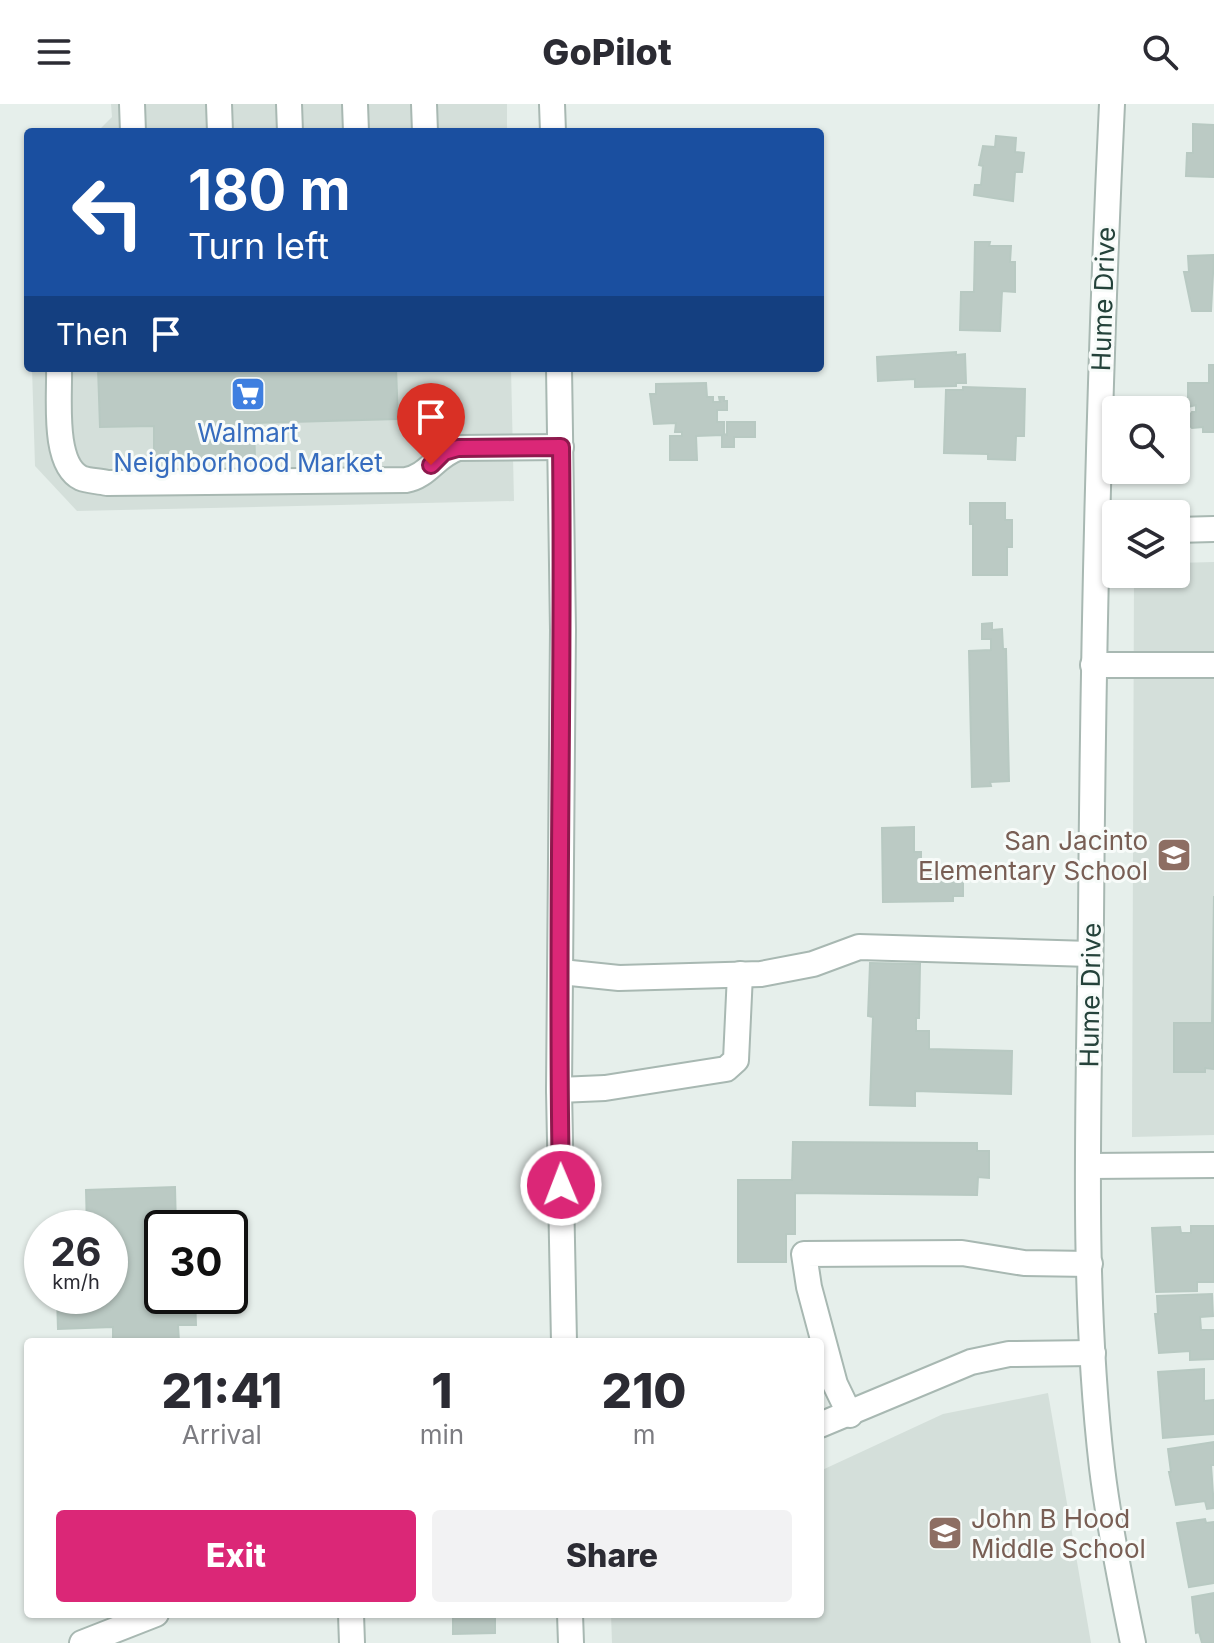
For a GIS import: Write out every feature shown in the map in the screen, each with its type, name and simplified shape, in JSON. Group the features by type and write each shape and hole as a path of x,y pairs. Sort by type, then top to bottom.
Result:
{"street":[{"path":"132,104 133,128"},
{"path":"219,104 220,128"},
{"path":"289,104 290,128"},
{"path":"355,104 356,128"},
{"path":"424,104 425,128"},
{"path":"552,104 553,128"},
{"name":"Hume Drive","path":"1105,500 1101,326 1112,104"},
{"path":"59,372 61,443 65,462 80,478 107,483 406,480 419,478 444,452 458,448 561,447"},
{"path":"559,372 563,630 559,1090 564,1338"},
{"path":"1190,530 1214,529"},
{"name":"Hume Drive","path":"1102,573 1093,665 1090,1264 1102,1468 1133,1643"},
{"path":"1093,665 1214,665"},
{"path":"561,972 619,978 761,974 813,964 859,947 1090,954"},
{"path":"559,1090 605,1088 726,1069 736,1060 740,974"},
{"path":"1089,1166 1214,1165"},
{"path":"823,1338 804,1254 962,1253 1024,1263 1090,1264"},
{"path":"824,1343 835,1384 850,1415"},
{"path":"824,1424 971,1362 1009,1354 1093,1353"},
{"path":"82,1643 148,1618"},
{"path":"150,1643 153,1618"},
{"path":"351,1618 352,1643"},
{"path":"570,1618 571,1643"}],"shaded area":[{"path":"111,104 507,104 507,128 101,128 112,117"},
{"path":"32,372 511,372 514,501 77,511 35,466"},
{"name":"San Jacinto Elementary School","path":"1214,562 1214,1135 1132,1137 1134,588 1190,588 1190,563"},
{"name":"John B Hood Middle School","path":"1048,1393 1091,1643 612,1643 611,1618 824,1618 824,1469 943,1414"}],"building":[{"path":"1193,124 1214,125 1214,177 1186,176 1187,153 1193,153"},
{"path":"996,136 1016,138 1015,152 1024,153 1022,172 1015,172 1013,201 974,195 975,185 981,185 983,166 979,165 983,146 995,147"},
{"path":"975,242 990,242 989,246 1011,246 1010,262 1015,262 1015,292 1002,291 1000,331 960,330 961,292 974,292"},
{"path":"1214,255 1211,311 1192,311 1184,272 1189,272 1188,256"},
{"path":"956,352 956,355 965,354 966,383 915,387 915,379 878,381 877,357"},
{"path":"1209,365 1214,365 1214,432 1203,432 1203,427 1190,426 1190,415 1196,412 1196,405 1190,406 1188,383 1209,383"},
{"name":"Walmart Neighborhood Market","path":"98,372 396,372 398,419 254,423 255,459 154,462 154,426 100,427"},
{"path":"706,383 707,397 713,397 713,402 720,402 719,397 727,401 727,410 717,410 717,422 724,422 724,434 727,435 727,422 755,422 755,437 734,437 734,447 722,447 722,435 696,436 697,460 670,460 670,436 682,436 682,432 675,432 676,423 654,424 650,394 656,394 656,384"},
{"path":"963,387 1025,389 1024,436 1016,436 1015,460 988,459 988,454 944,453 946,390 963,390"},
{"path":"970,503 1005,503 1005,520 1012,520 1012,547 1007,547 1007,575 973,575"},
{"path":"992,623 992,630 1002,629 1003,649 1006,649 1009,781 972,787 969,651 991,650 991,639 982,639 982,624"},
{"path":"914,827 914,852 921,852 921,867 953,866 953,871 963,871 963,896 953,896 953,901 883,902 882,828"},
{"path":"1214,896 1214,1069 1174,1072 1174,1023 1212,1023"},
{"path":"870,963 920,964 916,1031 929,1031 929,1049 1012,1051 1011,1094 915,1091 915,1106 870,1105 873,1017 868,1016"},
{"path":"793,1142 977,1143 977,1151 989,1151 989,1178 978,1177 977,1195 795,1193 795,1234 786,1234 786,1262 738,1262 738,1180 792,1180"},
{"path":"175,1187 176,1210 144,1210 144,1314 196,1314 196,1325 178,1325 179,1338 113,1338 113,1327 58,1329 58,1314 128,1314 128,1210 87,1210 86,1190"},
{"path":"1191,1226 1214,1226 1214,1282 1197,1282 1197,1291 1156,1292 1152,1228 1180,1227 1181,1233 1191,1233"},
{"path":"1212,1294 1213,1316 1200,1317 1201,1330 1214,1330 1214,1359 1190,1360 1190,1351 1159,1353 1155,1314 1158,1314 1157,1296"},
{"path":"1204,1369 1204,1401 1214,1400 1214,1434 1163,1438 1158,1372"},
{"path":"1214,1442 1214,1465 1211,1465 1214,1508 1207,1509 1205,1501 1176,1505 1168,1449"},
{"path":"1205,1519 1206,1523 1214,1522 1214,1583 1189,1587 1177,1523"},
{"path":"1214,1593 1214,1643 1202,1643 1199,1632 1196,1633 1192,1597"},
{"path":"453,1618 495,1618 495,1633 453,1634"}],"place":[{"name":"Walmart Neighborhood Market","path":"248,394"},
{"name":"San Jacinto Elementary School","path":"1174,855"},
{"name":"John B Hood Middle School","path":"945,1533"}],"route":[{"path":"431,465 444,452 458,448 561,447 561,1185"}]}
